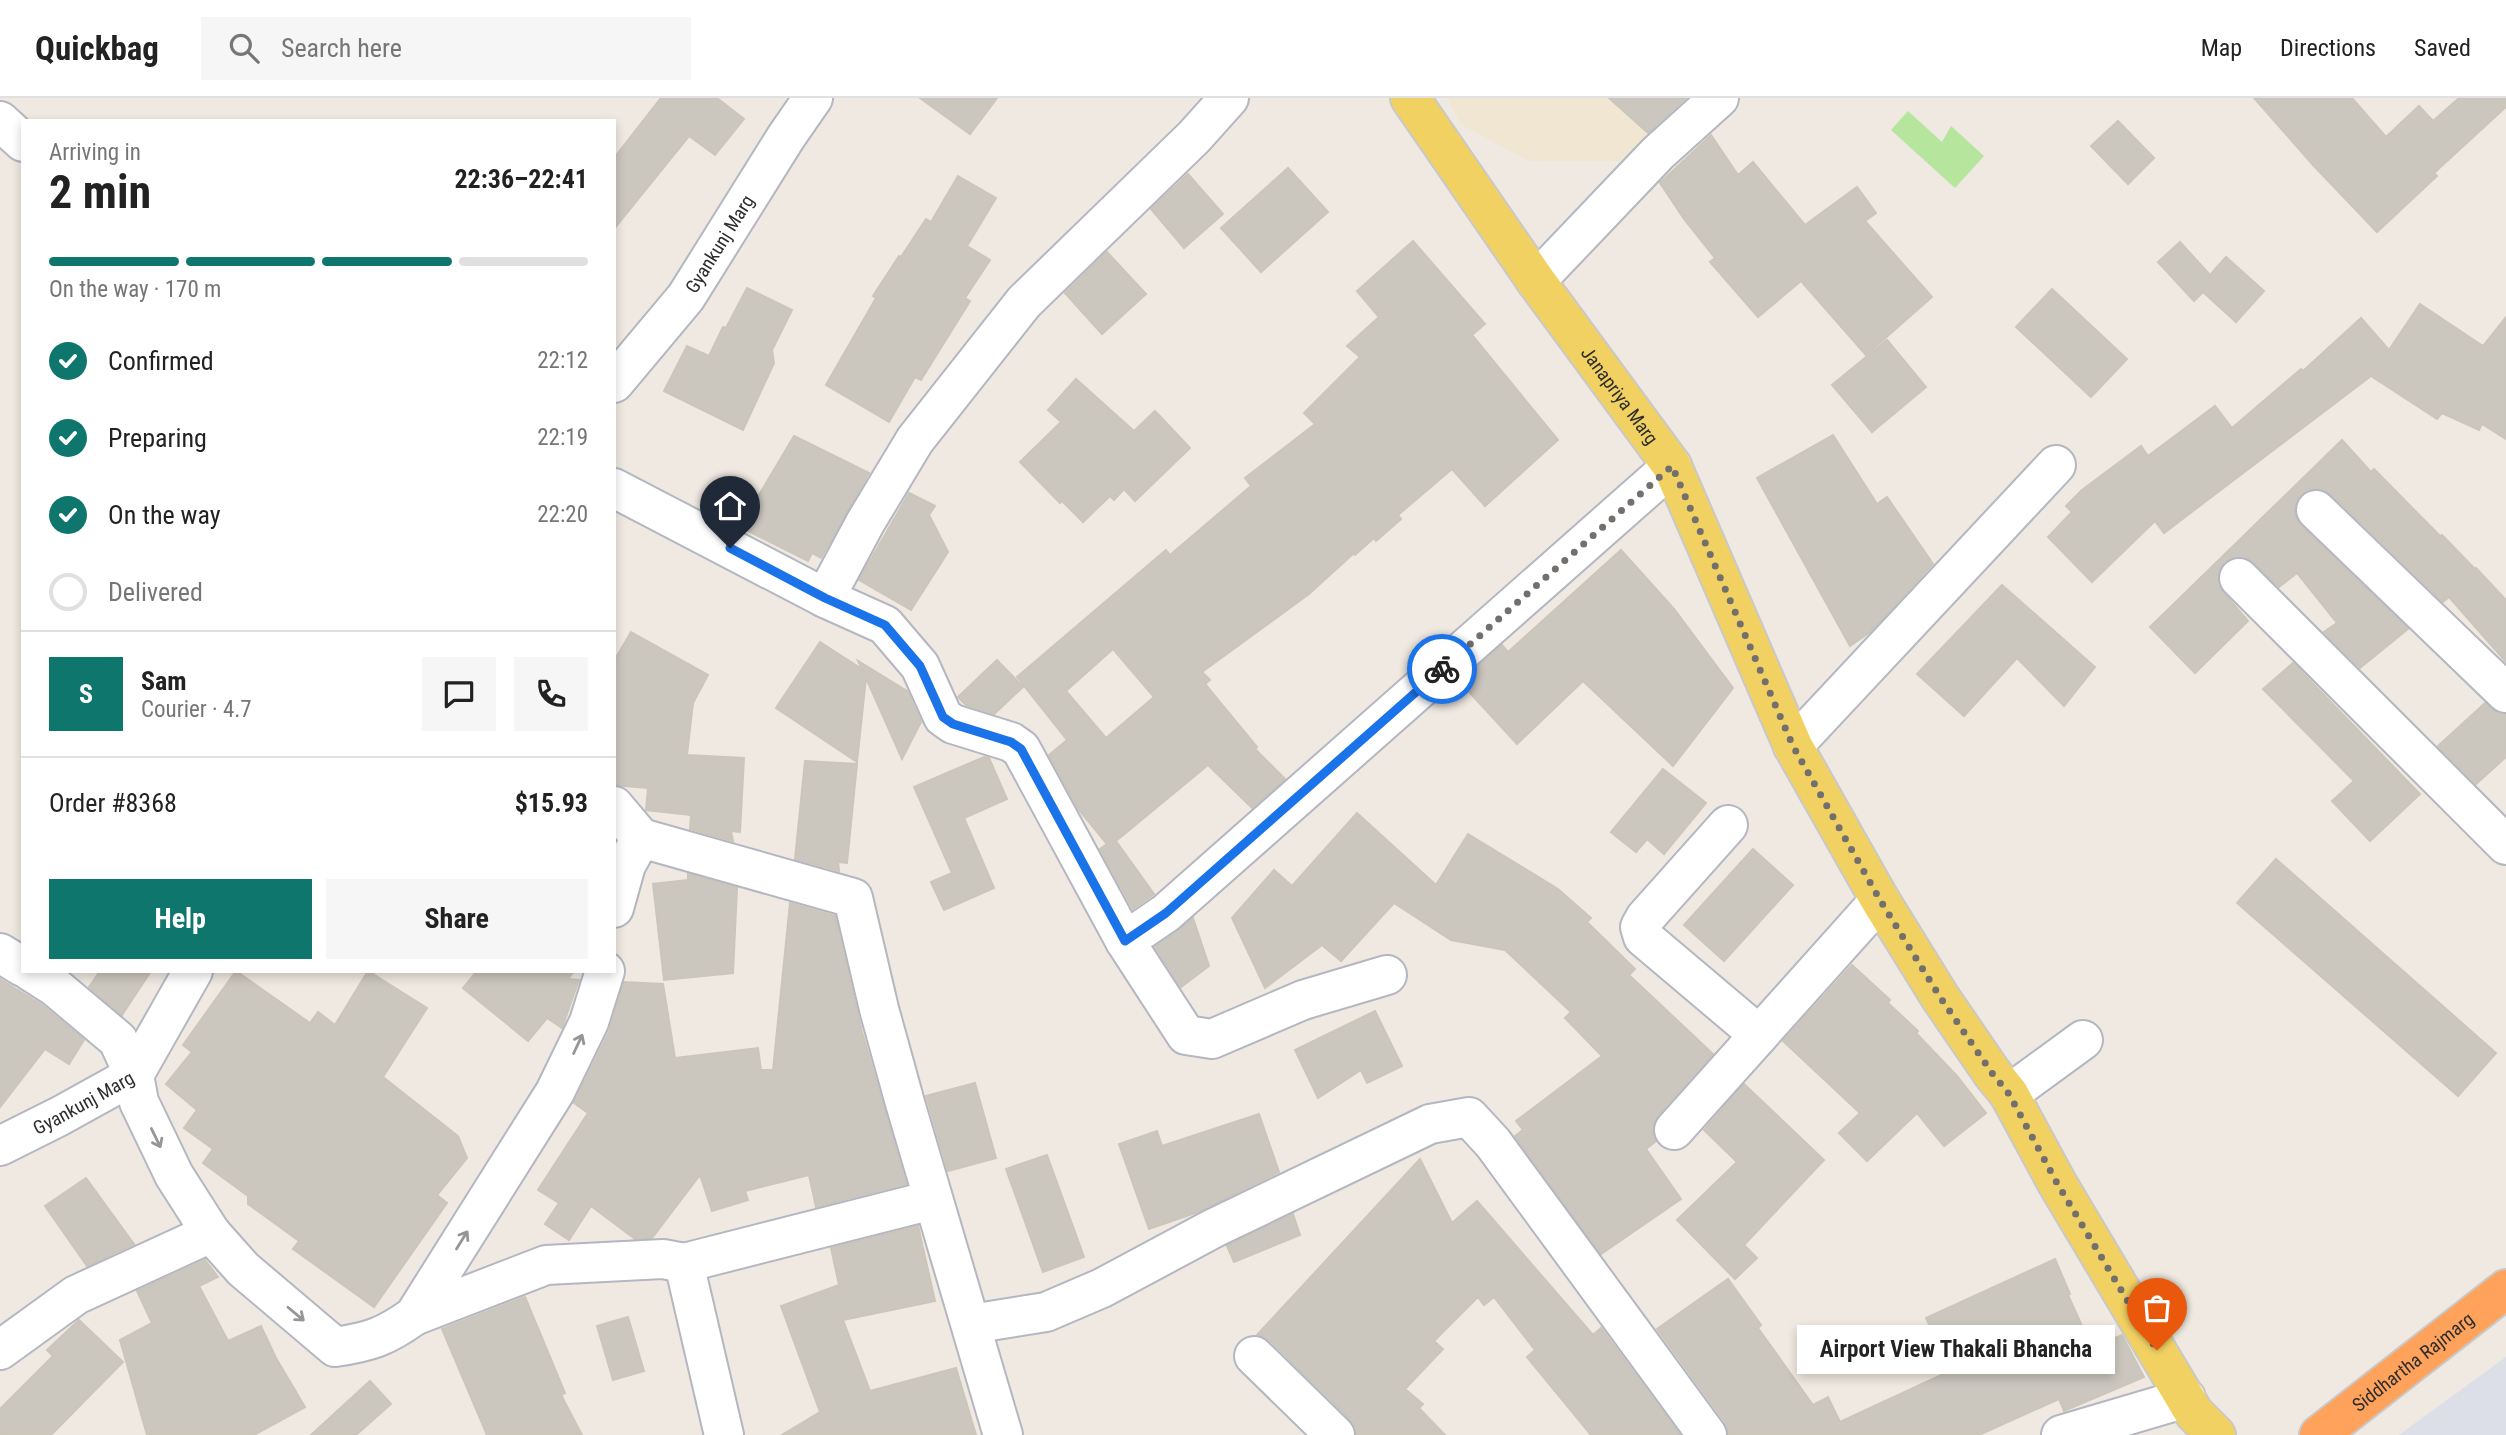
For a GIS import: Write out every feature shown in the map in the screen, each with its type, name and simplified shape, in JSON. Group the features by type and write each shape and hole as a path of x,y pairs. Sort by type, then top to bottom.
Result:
{"highway":[{"name":"Siddhartha Rajmarg","path":"2319,1435 2506,1289"}],"main road":[{"name":"Janapriya Marg","path":"1410,98 1536,281 1672,466 1793,746 1880,900 1940,997 2009,1094 2057,1183 2194,1413 2216,1435"}],"street":[{"name":"Gyankunj Marg","path":"616,381 686,298 813,98"},
{"path":"825,598 865,523 915,440 1024,302 1194,137 1229,98"},
{"path":"1536,281 1658,153 1719,98"},
{"path":"0,121 21,140"},
{"path":"1793,746 2056,465"},
{"path":"1125,941 1166,913 1672,466"},
{"path":"616,489 825,598 885,625 920,666 943,717 953,724 1011,742 1021,749 1125,941 1186,1035 1212,1039 1303,1000 1387,975"},
{"path":"2316,510 2506,693"},
{"path":"2239,578 2506,845"},
{"path":"616,808 641,838 853,898 879,1009 932,1200 1003,1435"},
{"path":"1728,825 1640,927 1643,937 1759,1035"},
{"path":"616,901 626,864 641,838"},
{"path":"1674,1130 1880,900"},
{"path":"0,953 21,966"},
{"path":"33,973 118,1040 134,1074 139,1102 174,1175 211,1233 243,1269 335,1347 362,1343 390,1333 414,1317 546,1265 663,1259 684,1263 932,1200"},
{"name":"Gyankunj Marg","path":"0,1146 134,1074 193,973"},
{"path":"414,1317 555,1092 589,1022 604,973"},
{"path":"2009,1094 2083,1040"},
{"path":"971,1324 1046,1312 1102,1288 1214,1228 1430,1124 1469,1117 1493,1143 1707,1435"},
{"path":"0,1350 76,1295 211,1233"},
{"path":"684,1263 724,1435"},
{"path":"1254,1356 1335,1435"},
{"path":"2061,1435 2186,1398"}],"shaded area":[{"path":"1448,98 1702,98 1640,161 1529,161 1460,124"},
{"path":"2506,1357 2506,1435 2399,1435"}],"green space":[{"path":"1908,111 1942,142 1951,126 1984,156 1955,188 1891,130"}],"building":[{"path":"661,98 717,98 744,119 715,155 689,136 616,227 616,155"},
{"path":"920,98 997,98 970,134"},
{"path":"1609,98 1686,98 1648,133"},
{"path":"2254,98 2352,98 2386,137 2419,106 2433,121 2459,98 2506,98 2506,107 2434,173 2437,176 2377,232"},
{"path":"2118,121 2154,158 2128,184 2091,146"},
{"path":"1711,135 1738,175 1753,162 1805,225 1857,187 1876,213 1865,221 1932,297 1866,355 1801,281 1758,317 1710,262 1715,258 1660,183"},
{"path":"1288,168 1328,212 1261,272 1221,228"},
{"path":"1188,174 1223,214 1184,248 1151,209"},
{"path":"958,176 996,198 967,246 990,260 965,298 970,301 921,380 915,377 889,422 826,385 876,298 873,296 926,219 931,222"},
{"path":"1413,241 1485,324 1472,335 1558,440 1485,506 1452,469 1398,515 1401,519 1376,541 1374,538 1355,555 1354,553 1309,594 1202,672 1210,680 1205,684 1257,747 1255,749 1285,779 1252,808 1208,765 1116,841 1154,894 1133,909 1100,849 1107,844 1079,810 1049,755 1067,740 1017,677 1166,550 1170,555 1251,486 1245,478 1315,424 1304,413 1360,357 1347,346 1379,317 1357,291","holes":["1113,649 1154,697 1106,738 1066,691"]},
{"path":"2180,242 2210,275 2226,257 2264,291 2236,322 2203,292 2194,301 2158,262"},
{"path":"1107,252 1146,294 1102,334 1065,293"},
{"path":"747,288 792,310 772,350 774,363 743,430 664,391 687,346 709,356"},
{"path":"2052,289 2127,359 2091,397 2016,327"},
{"path":"2420,304 2483,346 2506,317 2506,439 2482,424 2479,430 2442,413 2437,419 2371,376 2164,533 2155,521 2092,582 2048,537 2072,512 2066,506 2082,490 2141,446 2148,456 2215,406 2232,428 2301,369 2303,371 2361,318 2389,350"},
{"path":"1887,340 1926,387 1872,432 1832,385"},
{"path":"1076,379 1134,431 1155,411 1190,448 1135,501 1124,489 1114,500 1110,496 1083,522 1062,501 1060,503 1020,462 1061,422 1048,410"},
{"path":"1833,435 1877,504 1887,497 1933,564 1870,632 1850,646 1757,478"},
{"path":"794,436 869,473 821,558 812,553 808,561 740,527"},
{"path":"2342,440 2371,472 2374,469 2506,600 2506,662 2449,597 2443,602 2331,494 2321,489 2309,489 2300,495 2295,505 2295,517 2300,525 2408,629 2360,668 2324,632 2337,623 2297,573 2279,587 2244,557 2233,557 2224,562 2218,572 2218,583 2248,621 2195,673 2150,627"},
{"path":"909,493 935,506 929,515 948,552 911,610 859,580"},
{"path":"1621,550 1674,609 1733,688 1673,766 1583,681 1517,744 1460,682 1502,645 1508,652"},
{"path":"2002,585 2095,667 2064,706 2017,658 1964,716 1917,674"},
{"path":"631,632 708,675 693,703 687,755 744,758 740,832 731,831 733,841 690,829 691,815 646,810 648,788 616,785 616,658"},
{"path":"820,642 862,669 858,661 907,691 921,722 902,759 866,678 857,762 776,708"},
{"path":"997,660 1023,687 994,714 966,705 958,697"},
{"path":"2293,663 2420,794 2370,841 2332,801 2354,781 2263,689"},
{"path":"2485,703 2500,714 2506,714 2506,757 2476,784 2438,746"},
{"path":"984,757 989,758 1007,799 964,818 994,888 944,910 931,882 952,873 914,787"},
{"path":"805,761 857,764 847,863 838,862 839,871 795,859"},
{"path":"1663,769 1706,803 1664,854 1647,839 1636,852 1611,832"},
{"path":"1357,813 1436,885 1468,834 1558,889 1591,918 1587,922 1635,969 1629,975 1713,1054 1658,1115 1653,1126 1656,1141 1646,1149 1681,1199 1601,1254 1515,1136 1523,1130 1516,1121 1602,1056 1565,1018 1571,1012 1505,950 1451,940 1394,903 1341,961 1322,945 1265,988 1232,918 1274,870 1292,886"},
{"path":"1753,849 1793,885 1724,961 1684,925"},
{"path":"2276,859 2496,1053 2458,1096 2237,903"},
{"path":"688,874 737,888 733,973 664,980 653,884 688,880"},
{"path":"790,903 835,916 862,1032 906,1184 816,1207 809,1175 745,1191 748,1200 712,1211 700,1175 652,1238 635,1239 591,1206 569,1240 545,1224 559,1203 538,1190 588,1113 574,1103 609,1032 624,982 663,984 675,1058 758,1048 761,1070 773,1070"},
{"path":"1193,918 1209,966 1181,987 1155,947"},
{"path":"1852,965 1890,1000 1888,1003 1918,1031 1916,1033 1957,1076 1986,1113 1944,1146 1917,1113 1867,1161 1839,1133 1860,1113 1783,1041"},
{"path":"99,973 150,973 122,1015 89,987"},
{"path":"235,973 239,973 310,1023 318,1012 335,1025 367,973 371,973 427,1008 383,1077 458,1136 467,1158 437,1195 447,1203 374,1307 293,1249 299,1241 248,1204 248,1196 203,1163 213,1149 184,1128 197,1110 166,1084 192,1052 183,1045"},
{"path":"475,973 572,973 568,979 579,980 562,1028 547,1018 528,1041 463,988"},
{"path":"0,979 42,1005 84,1040 69,1064 45,1049 0,1107"},
{"path":"1375,1011 1402,1066 1367,1083 1361,1070 1318,1098 1295,1050"},
{"path":"975,1083 996,1158 948,1171 926,1096"},
{"path":"1744,1084 1824,1160 1744,1245 1757,1258 1735,1279 1677,1220 1737,1162 1704,1130"},
{"path":"1259,1114 1279,1172 1198,1212 1149,1229 1119,1144 1157,1131 1162,1146"},
{"path":"1047,1155 1084,1257 1043,1272 1006,1169"},
{"path":"1420,1159 1452,1223 1477,1201 1593,1335 1601,1328 1680,1435 1591,1435 1527,1357 1535,1350 1494,1297 1484,1305 1478,1297 1434,1341 1443,1349 1405,1389 1423,1404 1419,1408 1445,1435 1356,1435 1356,1428 1350,1419 1269,1340 1257,1335"},
{"path":"86,1178 134,1244 87,1266 45,1206"},
{"path":"1293,1214 1300,1235 1234,1262 1227,1246"},
{"path":"918,1226 935,1301 843,1320 870,1391 956,1368 976,1435 782,1435 820,1412 781,1306 839,1285 831,1248"},
{"path":"2055,1259 2092,1348 2122,1335 2144,1377 2064,1411 2059,1399 1979,1435 1728,1435 1725,1422 1657,1329 1728,1279 1761,1325 1758,1328 1813,1405 1828,1397 1840,1422 1950,1371 1926,1318"},
{"path":"205,1260 218,1277 199,1286 228,1341 261,1326 305,1407 254,1435 147,1435 120,1340 152,1323 137,1291"},
{"path":"525,1297 565,1393 561,1395 582,1435 487,1435 442,1329"},
{"path":"628,1317 644,1371 613,1380 597,1326"},
{"path":"79,1320 123,1362 51,1435 0,1435 0,1409 53,1356 47,1350"},
{"path":"370,1381 391,1404 356,1435 311,1435"}],"way so far":[{"path":"1442,669 1672,466 1793,746 1880,900 1940,997 2009,1094 2057,1183 2157,1350"}],"place":[{"name":"Airport View Thakali Bhancha","path":"2157,1350"}],"route":[{"path":"730,548 825,598 885,625 920,666 943,717 953,724 1011,742 1021,749 1125,941 1166,913 1442,669"}]}
